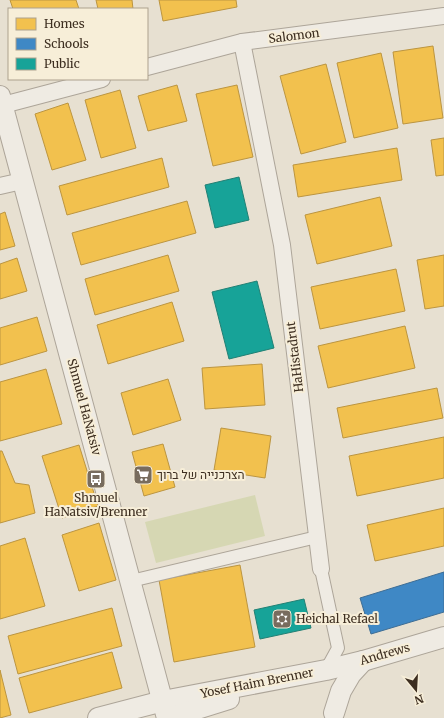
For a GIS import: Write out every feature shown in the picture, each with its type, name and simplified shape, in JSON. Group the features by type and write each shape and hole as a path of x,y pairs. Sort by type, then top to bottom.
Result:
{"street":[{"name":"Salomon","path":"148,67 242,42 444,16"},
{"name":"HaHistadrut","path":"242,42 282,245 320,569 338,648 326,670"},
{"path":"1,101 97,80"},
{"name":"Shmuel HaNatsiv","path":"1,101 166,712"},
{"path":"0,186 22,181"},
{"path":"131,581 317,537"},
{"name":"Andrews","path":"326,670 444,636"},
{"path":"335,716 341,691 351,674 363,660"},
{"path":"326,670 335,716"},
{"name":"Yosef Haim Brenner","path":"98,718 166,712 326,670"}],"green space":[{"path":"255,495 265,536 156,563 145,522"}],"building: Homes":[{"path":"10,0 76,0 79,8 13,8"},
{"path":"96,0 132,0 133,8 98,8"},
{"path":"159,0 236,0 237,7 163,21"},
{"path":"433,46 443,118 403,124 393,52"},
{"path":"381,53 398,128 354,138 337,63"},
{"path":"326,64 346,142 301,154 280,76"},
{"path":"177,85 187,121 148,131 138,96"},
{"path":"237,85 253,157 213,166 196,94"},
{"path":"120,90 136,148 101,158 85,100"},
{"path":"68,103 86,160 52,170 35,114"},
{"path":"444,138 444,175 436,176 431,140"},
{"path":"397,148 402,180 298,197 293,165"},
{"path":"162,158 169,187 67,215 59,186"},
{"path":"380,197 392,246 317,264 305,215"},
{"path":"187,201 196,233 81,265 72,233"},
{"path":"5,212 15,246 0,250 0,214"},
{"path":"168,255 179,291 95,315 85,279"},
{"path":"444,255 444,306 425,309 417,260"},
{"path":"17,258 27,291 0,299 0,264"},
{"path":"396,269 405,311 320,329 311,287"},
{"path":"172,302 184,341 108,364 97,325"},
{"path":"37,317 47,351 0,365 0,328"},
{"path":"405,326 415,368 328,388 318,346"},
{"path":"262,364 265,405 205,409 202,368"},
{"path":"46,369 62,424 0,441 0,382"},
{"path":"168,379 181,420 133,435 121,393"},
{"path":"437,388 443,418 343,438 337,408"},
{"path":"221,428 271,436 265,478 214,470"},
{"path":"444,437 444,478 357,496 349,456"},
{"path":"163,444 175,487 144,496 132,452"},
{"path":"79,445 98,506 62,518 42,456"},
{"path":"0,451 2,451 15,483 29,485 35,513 0,523"},
{"path":"444,508 444,546 375,561 367,525"},
{"path":"99,523 116,580 79,591 62,535"},
{"path":"25,538 45,606 0,619 0,546"},
{"path":"240,565 255,647 174,662 159,580"},
{"path":"112,608 122,646 18,674 8,636"},
{"path":"112,652 122,688 29,713 19,678"},
{"path":"0,670 11,715 0,718"}],"building: Schools":[{"path":"444,572 444,612 371,634 360,598"}],"building: Public":[{"path":"239,177 249,220 215,228 205,185"},
{"path":"257,281 274,348 229,359 212,292"},
{"name":"Heichal Refael","path":"304,599 311,628 260,639 254,610"}],"place":[{"name":"הצרכנייה של ברוך","path":"143,475"},
{"name":"Shmuel HaNatsiv/Brenner","path":"96,479"},
{"name":"Heichal Refael","path":"282,619"}]}
